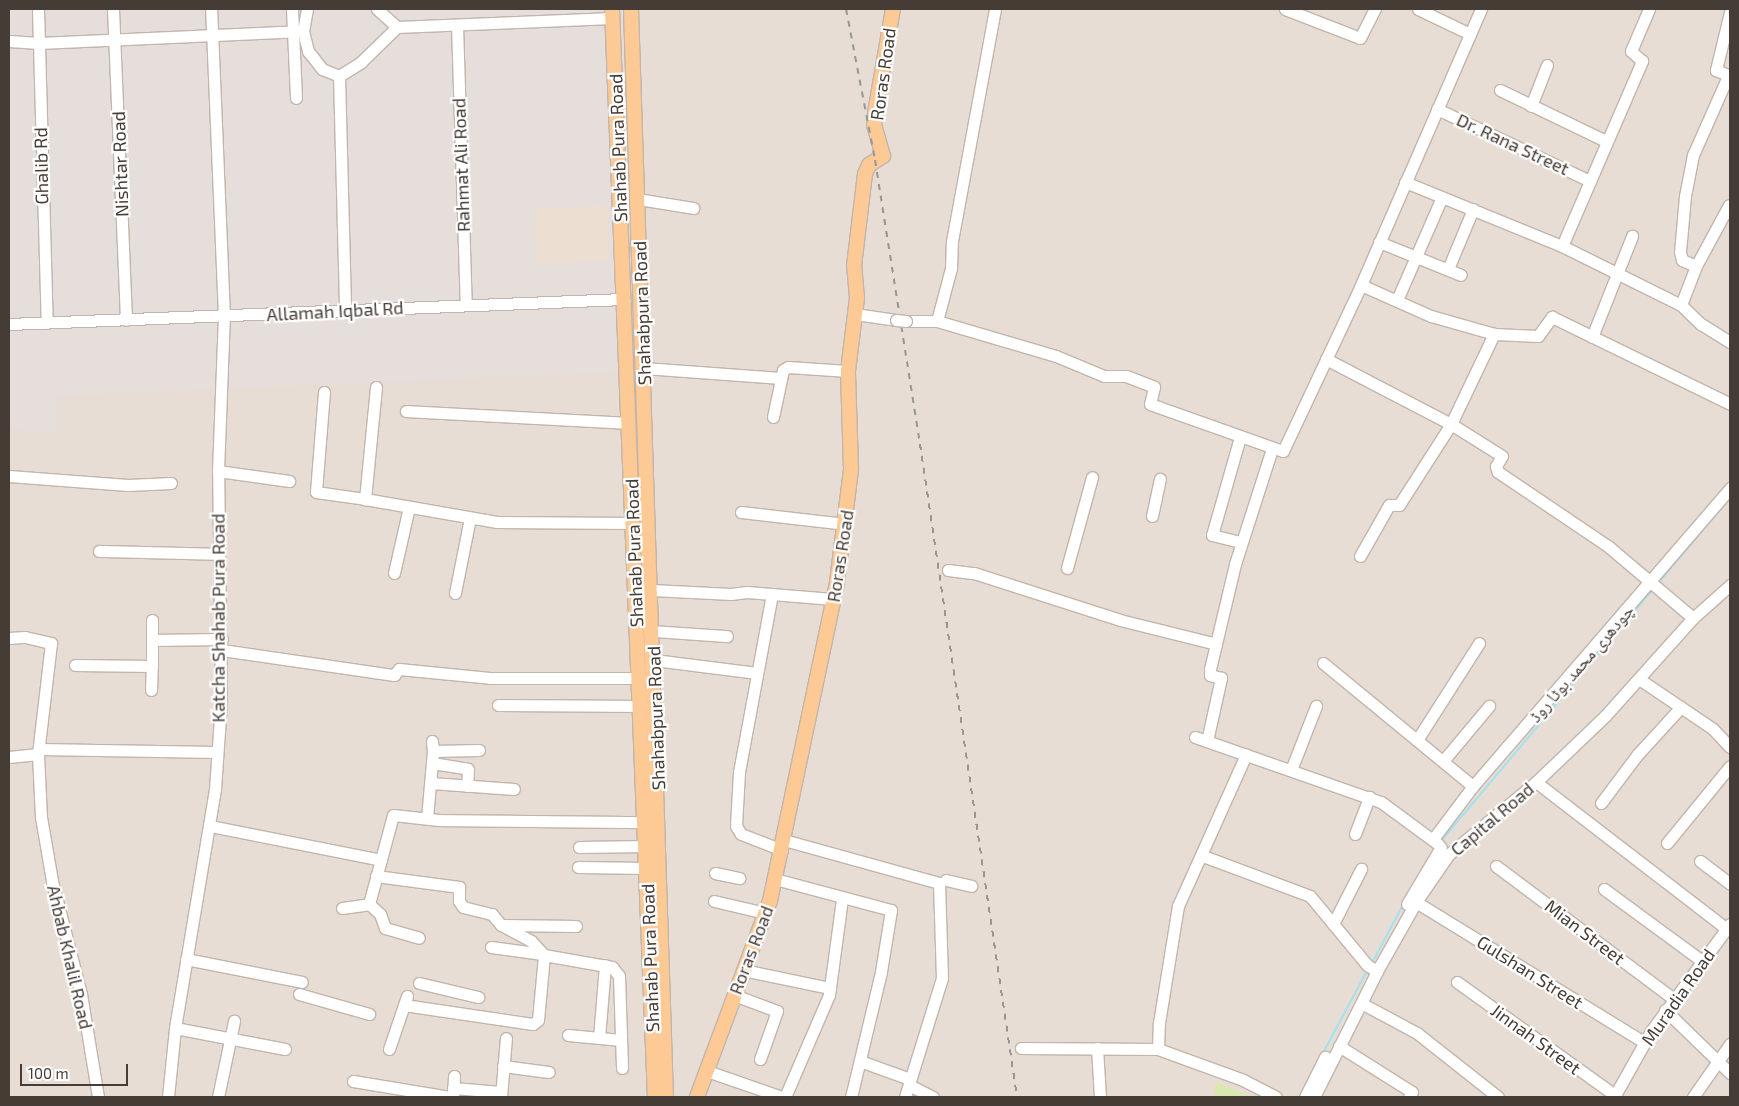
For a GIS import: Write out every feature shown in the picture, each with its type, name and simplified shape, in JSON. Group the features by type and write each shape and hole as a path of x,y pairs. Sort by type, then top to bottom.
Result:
{"main road":[{"name":"Roras Road","path":"697,1097 765,913 775,879 833,600 846,524 851,469 848,371 855,314 854,266 864,178 869,165 882,156 874,124 893,9"},
{"path":"612,13 632,13"},
{"name":"Shahab Pura Road","path":"612,13 641,706 651,806 647,868 655,1097"},
{"name":"Shahabpura Road","path":"632,13 654,660 651,806"},
{"path":"624,300 642,299"},
{"path":"649,833 666,1097"}],"street":[{"name":"Ghalib Rd","path":"38,9 47,323"},
{"name":"Nishtar Road","path":"113,9 126,320"},
{"name":"Katcha Shahab Pura Road","path":"168,1097 175,1028 210,826 217,752 222,645 218,471 224,316 211,9"},
{"path":"292,9 298,32 317,64 339,76"},
{"path":"296,98 298,32 307,9"},
{"path":"377,9 398,27"},
{"path":"937,321 951,268 952,242 995,9"},
{"path":"1285,9 1313,13 1360,38 1375,9"},
{"path":"1418,9 1470,34"},
{"path":"855,314 901,320 937,321 1056,356 1104,376 1126,376 1154,387 1148,400 1150,404 1272,449 1285,448 1361,285 1481,9"},
{"path":"1562,246 1588,180 1606,141 1617,124 1642,61 1631,51 1649,9"},
{"path":"1696,266 1682,260 1680,252 1685,196 1693,155 1729,76 1716,68 1730,12"},
{"path":"339,76 361,62 398,27 457,25 612,13"},
{"name":"Rahmat Ali Road","path":"457,25 466,305"},
{"path":"9,41 38,43 298,32"},
{"path":"1531,106 1547,65"},
{"path":"339,76 345,310"},
{"path":"1500,90 1606,141"},
{"name":"Dr. Rana Street","path":"1437,109 1588,180"},
{"path":"1405,182 1562,246 1681,305 1702,324 1730,342"},
{"path":"1398,300 1442,196"},
{"path":"638,199 693,208"},
{"path":"1681,305 1696,266 1729,205"},
{"path":"1448,269 1473,209"},
{"path":"1592,337 1632,236"},
{"path":"1379,242 1461,275"},
{"path":"1361,285 1438,318 1494,334 1538,336 1552,318 1730,404"},
{"name":"Allamah Iqbal Rd","path":"9,324 624,300"},
{"path":"1360,556 1389,505 1399,505 1451,424 1494,334"},
{"path":"1326,359 1451,424 1502,456 1496,466 1498,472 1609,547 1652,580 1693,618"},
{"path":"773,418 781,378 788,367 848,371"},
{"path":"644,368 781,378"},
{"path":"365,499 376,387"},
{"path":"324,392 316,492 497,522 633,523"},
{"path":"406,411 629,423"},
{"path":"1240,437 1212,535 1241,542"},
{"path":"1207,741 1221,678 1209,674 1241,542 1272,449"},
{"path":"218,471 288,481"},
{"path":"9,476 128,485 171,483"},
{"path":"1067,568 1092,477"},
{"path":"1152,516 1160,479"},
{"name":"چودھری محمد بوٹا روڈ","path":"1441,847 1474,786 1730,488"},
{"path":"394,573 409,507"},
{"path":"741,512 846,524"},
{"path":"455,594 470,518"},
{"path":"99,551 219,554"},
{"path":"948,570 974,573 1120,620 1216,644"},
{"name":"Capital Road","path":"1314,1097 1361,1003 1371,968 1416,902 1441,847 1536,782 1639,679 1693,618 1729,589"},
{"path":"652,590 772,594 833,600"},
{"path":"772,594 739,772 736,826 741,834 939,883 942,978 904,1097"},
{"path":"151,690 152,620"},
{"path":"653,631 727,636"},
{"name":"Ahbab Khalil Road","path":"9,638 25,637 51,643 39,751 41,817 52,881 81,994 98,1097"},
{"path":"152,640 222,645 394,675 399,669 490,678 640,678"},
{"path":"1417,740 1479,643"},
{"path":"654,660 757,673"},
{"path":"1323,663 1474,786"},
{"path":"75,665 152,666"},
{"path":"1639,679 1713,729 1730,747"},
{"path":"498,705 641,706"},
{"path":"1291,770 1316,706"},
{"path":"1443,761 1489,706"},
{"path":"1602,803 1637,755 1681,708"},
{"path":"1195,737 1381,802 1441,847 1371,968 1304,1097"},
{"path":"427,818 433,746 479,750"},
{"path":"9,757 39,751 217,752"},
{"path":"1158,1049 1159,1023 1178,906 1203,856 1246,755"},
{"path":"432,763 468,769 467,786"},
{"path":"1667,843 1730,766"},
{"path":"1536,782 1729,926"},
{"path":"430,783 514,789"},
{"path":"1355,834 1369,798"},
{"path":"369,904 393,815 649,833"},
{"path":"210,826 380,860"},
{"path":"579,847 649,833"},
{"path":"1203,856 1310,896 1371,968"},
{"path":"1700,861 1730,884"},
{"name":"Mian Street","path":"1496,866 1674,999"},
{"path":"578,868 647,868"},
{"path":"1333,924 1361,870"},
{"path":"715,873 739,878"},
{"path":"376,876 459,887 460,904 492,914 501,926 530,941 544,955"},
{"path":"775,879 842,899 891,910 881,972 851,1097"},
{"path":"946,880 971,886"},
{"path":"1604,889 1702,961"},
{"path":"706,1071 784,1097 830,988 842,899"},
{"path":"714,901 765,913"},
{"name":"Gulshan Street","path":"1416,902 1644,1042"},
{"path":"342,908 369,904"},
{"path":"369,904 380,914 385,928 419,938"},
{"path":"501,926 576,926"},
{"name":"Muradia Road","path":"1615,1096 1644,1042 1729,926"},
{"path":"491,948 612,967 619,976 622,1068"},
{"path":"388,1049 405,1001 533,1024 538,1020 544,955"},
{"path":"186,959 302,982"},
{"path":"599,1038 605,965"},
{"path":"743,970 830,988"},
{"name":"Jinnah Street","path":"1457,982 1615,1096"},
{"path":"419,983 478,997"},
{"path":"299,994 369,1014"},
{"path":"734,994 776,1011 760,1059"},
{"path":"1361,1003 1417,1034 1498,1097"},
{"path":"1666,1010 1730,1073"},
{"path":"218,1097 234,1021"},
{"path":"175,1028 285,1049"},
{"path":"568,1035 621,1040"},
{"path":"353,1081 501,1094 506,1038"},
{"path":"1693,1097 1730,1044"},
{"path":"1339,1046 1412,1092 1409,1097"},
{"path":"1021,1048 1158,1049 1243,1080 1276,1097"},
{"path":"1097,1048 1100,1097"},
{"path":"860,1061 910,1082 933,1097"},
{"path":"503,1066 549,1072"}],"shaded area":[{"path":"9,9 1730,9 1730,1097 9,1097"},
{"path":"9,9 612,9 627,372 55,396 57,434 9,428"},
{"path":"607,205 609,260 537,265 534,209"}],"green space":[{"path":"1216,1082 1252,1097 1214,1097"}],"waterway":[{"path":"1658,583 1730,498"},
{"path":"1441,841 1653,589"},
{"path":"1372,963 1403,905"},
{"path":"1323,1053 1367,971"}],"railway":[{"path":"846,9 875,160 920,444 1017,1097"}]}
